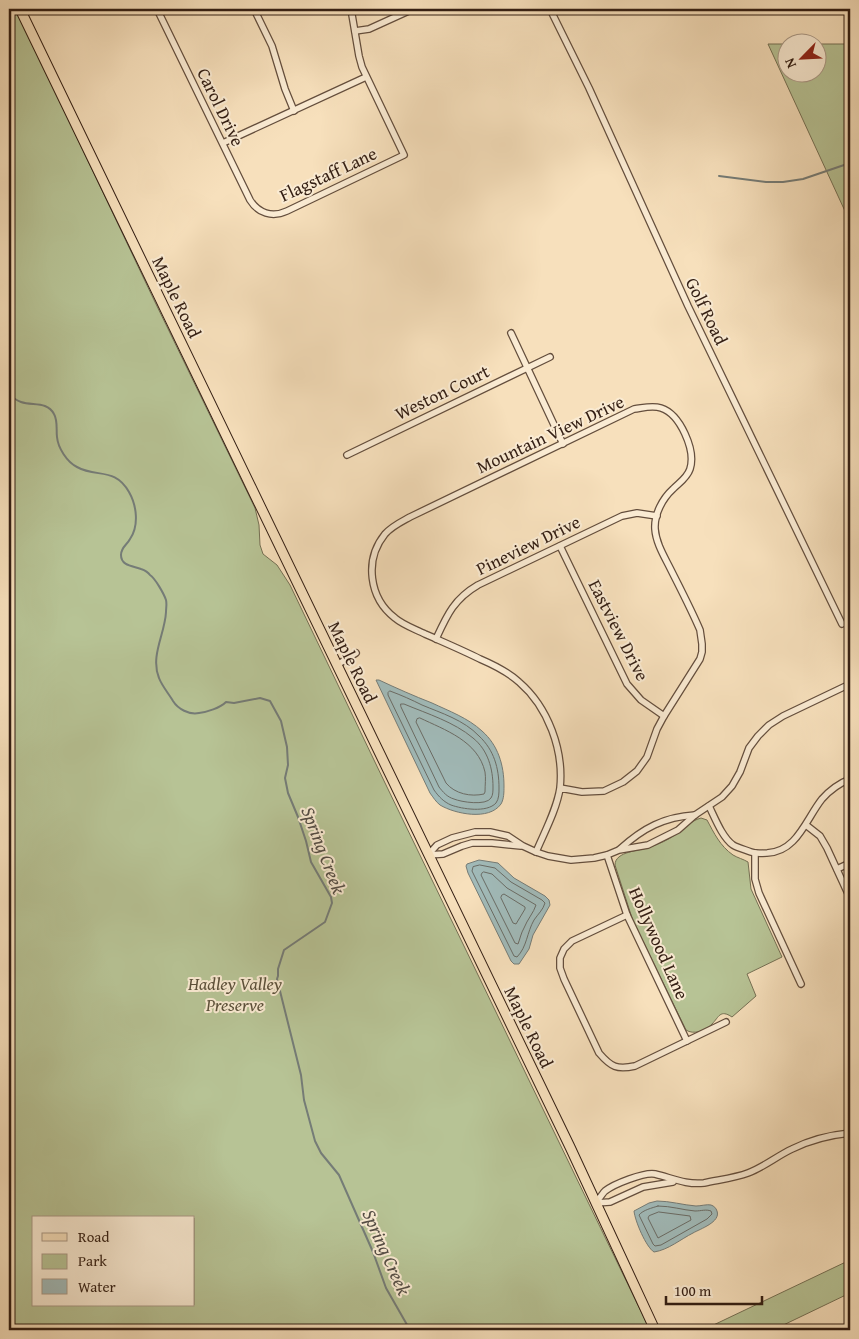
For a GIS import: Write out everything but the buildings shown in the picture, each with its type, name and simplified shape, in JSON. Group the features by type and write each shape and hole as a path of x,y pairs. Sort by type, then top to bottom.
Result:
{"main road":[{"name":"Maple Road","path":"20,9 596,1203 655,1330"}],"street":[{"name":"Carol Drive","path":"157,9 250,200 254,206 264,213"},
{"path":"254,9 272,46 285,89 294,110"},
{"path":"223,143 366,77 359,56 351,9"},
{"path":"355,31 369,28 413,9"},
{"name":"Golf Road","path":"550,9 589,88 688,306 842,624"},
{"name":"Flagstaff Lane","path":"264,213 282,213 404,155 366,77"},
{"path":"511,333 563,444"},
{"name":"Weston Court","path":"347,454 550,357"},
{"name":"Mountain View Drive","path":"436,639 411,628 395,618 380,603 374,591 372,561 374,552 384,536 396,524 634,409 648,406 661,408 673,416 682,428 689,444 692,458 690,468 684,480 664,499 657,516"},
{"name":"Pineview Drive","path":"436,639 449,611 472,588 622,516 637,513 657,516"},
{"path":"560,788 582,792 604,791 623,782 637,771 647,757 664,716 696,666 702,652 702,638 698,625 658,540 655,524 657,516"},
{"name":"Eastview Drive","path":"560,546 627,684 641,700 664,716"},
{"path":"436,639 503,670 532,695 543,711 554,735 558,755 560,788 536,852"},
{"path":"337,665 356,653"},
{"path":"619,850 648,845 678,830 695,815 722,797 732,786 740,772 749,748 769,725 783,716 850,684"},
{"path":"709,806 722,832 733,845 755,853 770,853 782,849 792,842 832,789 850,779"},
{"path":"428,855 437,845 452,838 475,832 490,832 508,836 536,852 559,858 571,860 594,858 607,856 619,850 631,839 652,825 677,816 695,815"},
{"path":"806,825 820,836 848,887 850,898"},
{"path":"428,855 443,854 472,843 523,846"},
{"path":"755,853 755,879 759,893 801,984"},
{"name":"Hollywood Lane","path":"607,856 627,915 687,1041"},
{"path":"837,869 850,863"},
{"path":"627,915 572,941 564,949 560,958 560,968 564,979 599,1053 606,1062 615,1068 635,1066 726,1022"},
{"path":"596,1203 610,1202 642,1187 668,1182 702,1183 748,1173 806,1142 827,1136 850,1133"},
{"path":"596,1203 605,1191 639,1176 654,1174 689,1183"}],"green space":[{"name":"Hadley Valley Preserve","path":"9,9 16,9 255,508 263,554 277,565 290,585 650,1330 9,1330"},
{"path":"768,44 776,44 776,61"},
{"path":"826,44 850,44 850,222 786,82 826,82"},
{"path":"701,818 707,820 724,848 748,862 751,889 782,957 747,974 756,996 732,1017 722,1014 706,1029 692,1032 686,1030 633,921 615,865 616,860 623,854 663,842 690,823"},
{"path":"850,1260 850,1293 773,1330 703,1330"}],"water":[{"path":"376,680 458,715 477,726 488,737 499,756 504,778 503,800 496,809 489,813 463,813 446,808 437,802 430,793"},
{"path":"479,860 498,863 514,878 549,900 550,905 533,935 529,949 519,964 514,964 511,961 468,873 467,864"},
{"path":"657,1201 696,1206 711,1205 717,1211 716,1219 709,1225 669,1247 654,1252 641,1233 634,1211"}],"waterway":[{"path":"719,176 766,182 783,182 803,179 850,163"},
{"name":"Spring Creek","path":"9,393 19,401 48,407 51,410 56,419 59,446 73,465 84,470 112,476 124,484 129,492 134,503 136,522 133,534 122,550 121,555 125,563 148,573 157,583 166,600 165,620 156,662 159,678 175,704 184,711 195,713 206,712 226,702 234,703 260,698 270,701 281,721 287,747 288,765 285,778 288,793 298,817 311,862 331,897 332,903 325,922 284,950 277,979 315,1141 321,1153 339,1175 373,1252 386,1288 410,1330"}]}
